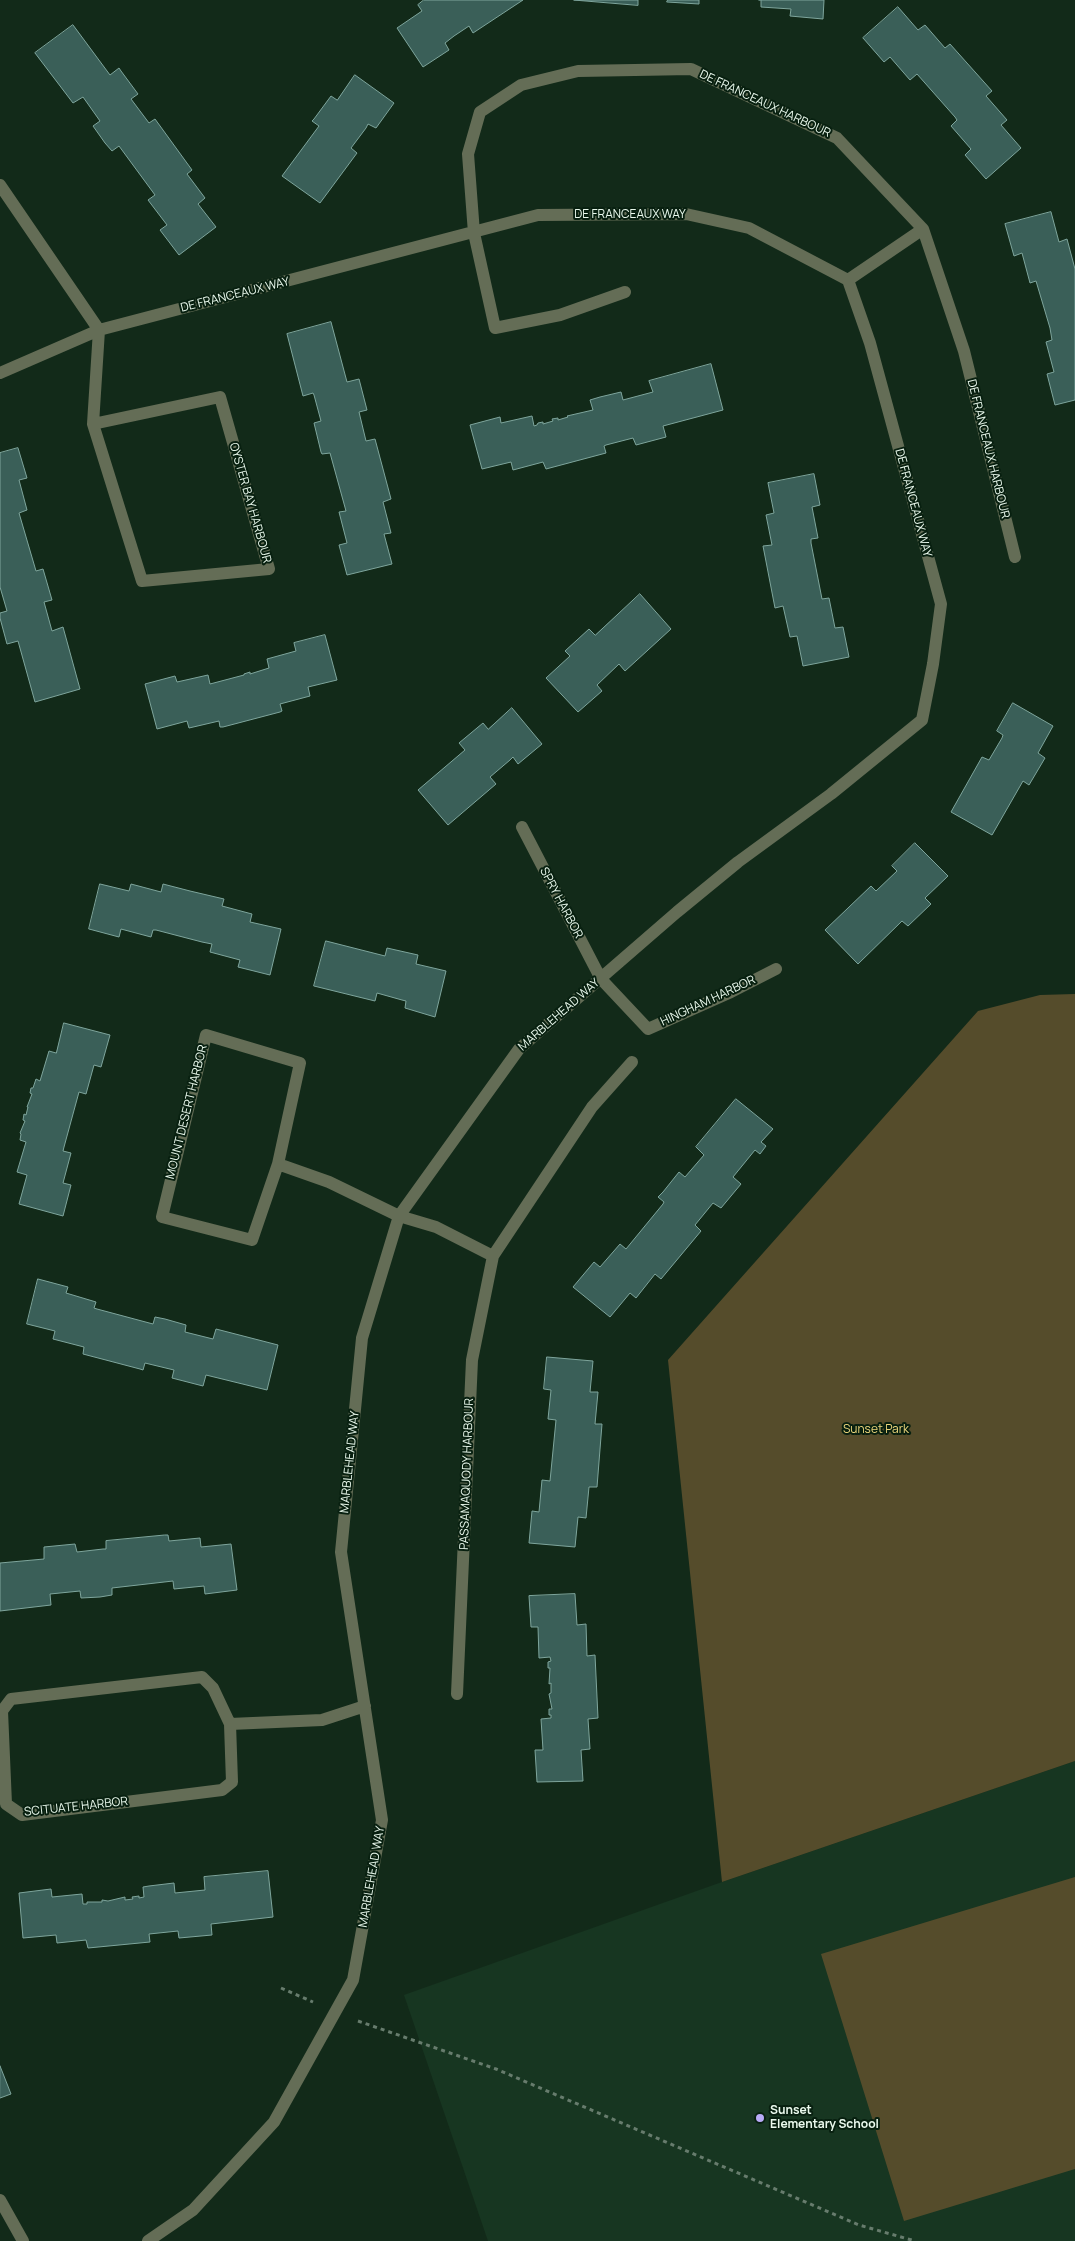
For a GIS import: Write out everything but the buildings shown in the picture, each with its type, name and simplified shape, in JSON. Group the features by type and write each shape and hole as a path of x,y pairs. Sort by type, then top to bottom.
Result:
{"street":[{"name":"DE FRANCEAUX HARBOUR","path":"626,292 560,315 495,328 474,233 468,154 480,112 521,85 578,71 691,69 837,138 923,229 964,351 1015,557"},
{"path":"0,185 99,330"},
{"name":"DE FRANCEAUX WAY","path":"0,373 99,330 538,216 686,214 749,228 848,280 870,343 940,604 933,664 922,720 831,794"},
{"path":"848,280 923,229"},
{"name":"OYSTER BAY HARBOUR","path":"93,424 220,397 269,569 142,581 93,424 99,330"},
{"name":"MARBLEHEAD WAY","path":"148,2241 193,2210 274,2122 354,1980 382,1820 341,1552 362,1338 399,1216 519,1050 738,862 831,794"},
{"name":"SPRY HARBOR","path":"522,828 601,979"},
{"name":"HINGHAM HARBOR","path":"601,979 648,1029 731,992 776,969"},
{"name":"MOUNT DESERT HARBOR","path":"206,1035 300,1063 278,1164 252,1240 162,1217 206,1035"},
{"name":"PASSAMAQUODY HARBOUR","path":"458,1694 472,1360 493,1256 592,1107 632,1062"},
{"path":"278,1164 329,1182 399,1216 436,1227 493,1256"},
{"name":"SCITUATE HARBOR","path":"202,1678 213,1688 230,1724 232,1782 222,1790 22,1815 6,1804 2,1711 11,1699 202,1678"},
{"path":"230,1724 322,1720 365,1706"},
{"path":"0,2200 23,2241"}],"path":[{"path":"281,1988 382,2030 496,2069 859,2224 915,2241"}],"shaded area":[{"name":"Sunset Elementary School","path":"1075,1761 1075,2241 488,2241 404,1995 722,1882"}],"green space":[{"name":"Sunset Park","path":"1075,994 1075,1761 722,1882 668,1360 978,1011 1040,995"},
{"path":"1075,1877 1075,2169 904,2221 821,1954"}],"place":[{"name":"Sunset Elementary School","path":"760,2118"}]}
